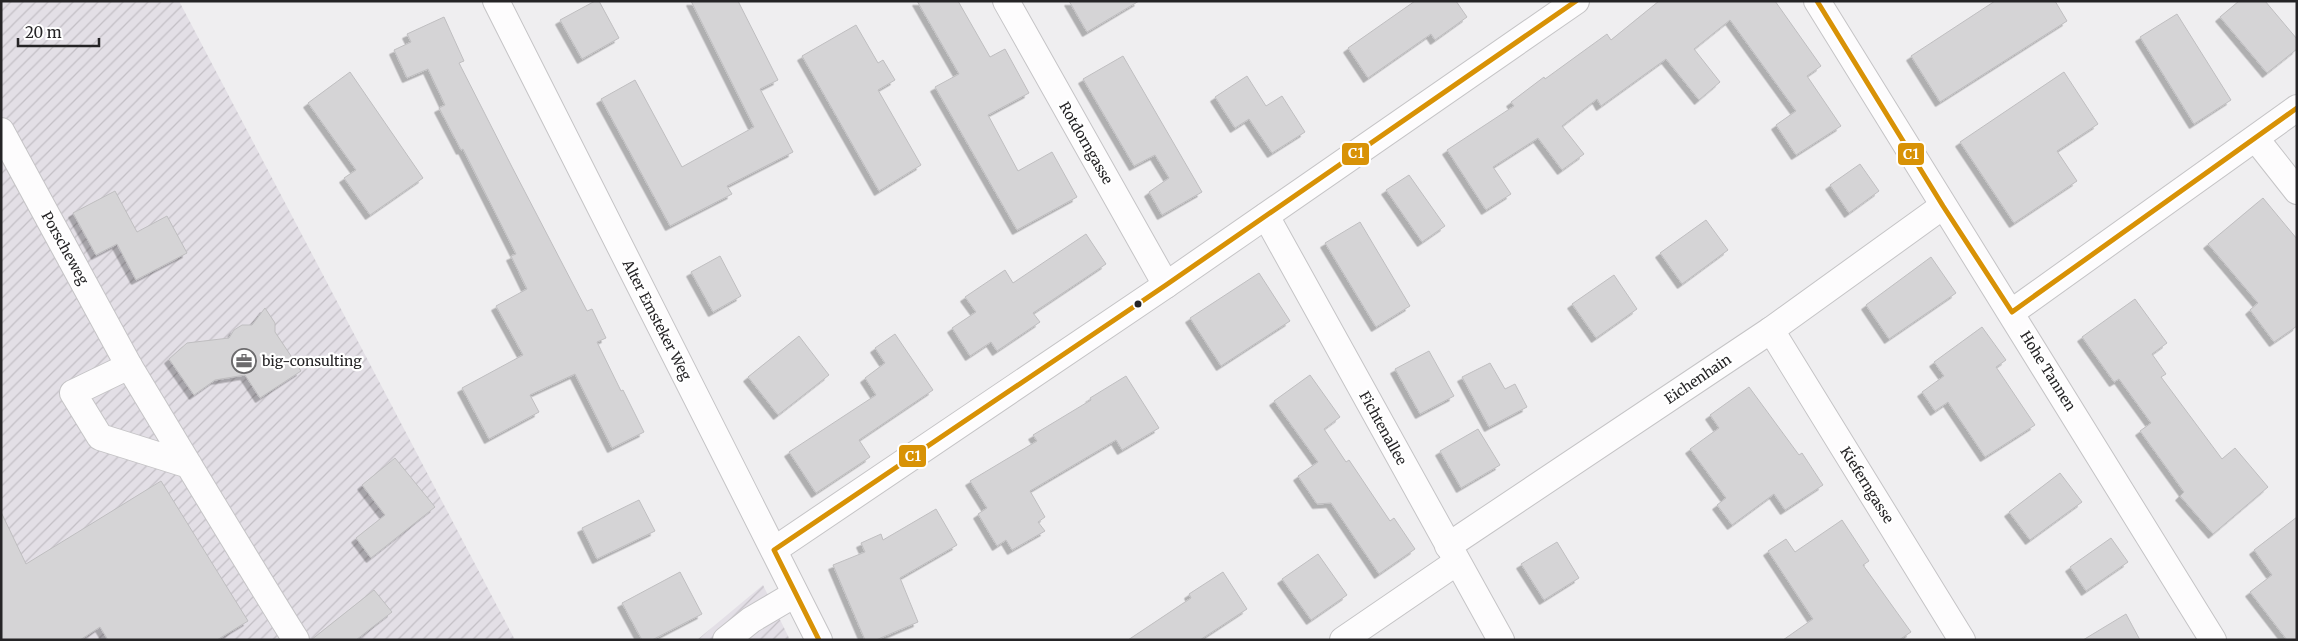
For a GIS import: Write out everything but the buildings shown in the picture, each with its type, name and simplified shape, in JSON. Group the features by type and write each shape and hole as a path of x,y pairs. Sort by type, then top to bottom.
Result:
{"street":[{"name":"Alter Emsteker Weg","path":"496,1 819,640"},
{"name":"Rotdorngasse","path":"1006,1 1166,285"},
{"path":"774,550 1166,285 1576,1"},
{"name":"Hohe Tannen","path":"1817,1 1943,206 2012,312 2213,640"},
{"path":"2012,312 2297,108"},
{"name":"Porscheweg","path":"1,131 129,366 296,640"},
{"path":"2256,139 2297,191"},
{"name":"Eichenhain","path":"1342,640 1453,554 1771,330 1943,206"},
{"name":"Fichtenallee","path":"1266,216 1501,640"},
{"name":"Kieferngasse","path":"1771,330 1962,640"},
{"path":"129,366 73,393 100,438 189,465"},
{"path":"726,640 752,620 795,594"}],"shaded area":[{"path":"1,1 179,1 515,640 1,640"},
{"path":"763,585 790,640 697,640"}],"transit line":[{"name":"C1","path":"819,640 774,550 1166,285 1576,1"},
{"name":"C1","path":"1817,1 1943,206 2012,312 2297,108"}],"place":[{"name":"big-consulting","path":"244,361"}]}
